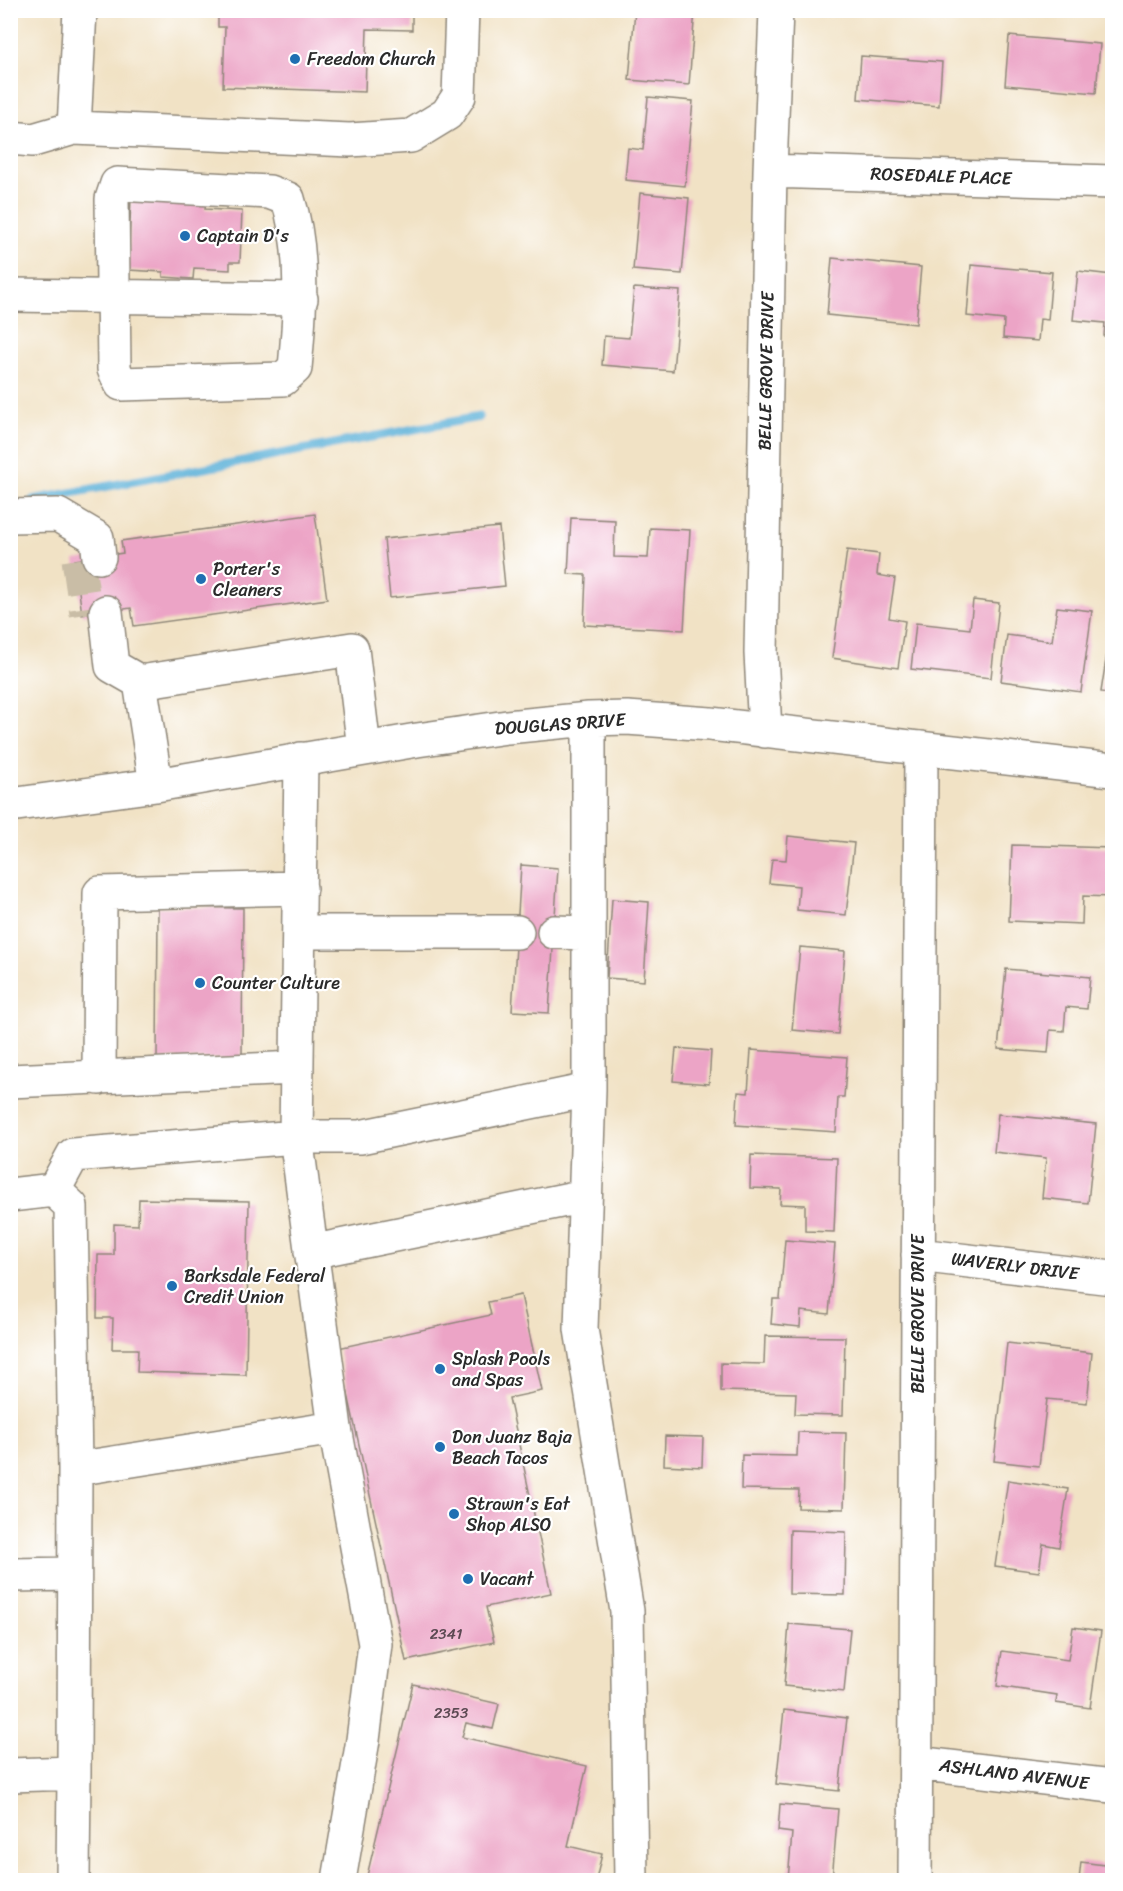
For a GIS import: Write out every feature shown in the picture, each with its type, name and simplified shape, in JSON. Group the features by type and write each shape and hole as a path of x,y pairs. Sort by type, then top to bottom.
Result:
{"street":[{"path":"74,128 80,10"},
{"path":"10,138 33,140 74,128 350,140 411,136 447,114 459,96 462,10"},
{"name":"BELLE GROVE DRIVE","path":"765,731 761,653 770,171 776,10"},
{"name":"ROSEDALE PLACE","path":"770,171 1113,182"},
{"path":"117,184 269,192 288,198 293,213 301,299 295,368 283,379 122,384 114,369 112,296 112,199 117,184"},
{"path":"10,295 301,299"},
{"path":"10,516 58,514 89,550"},
{"path":"100,623 112,666 140,682 352,649 364,749"},
{"path":"140,682 156,785"},
{"path":"589,719 589,1090 581,1329 627,1611 631,1881"},
{"name":"DOUGLAS DRIVE","path":"10,805 156,785 507,726 589,719 667,720 1113,770"},
{"name":"BELLE GROVE DRIVE","path":"915,1881 921,748"},
{"path":"301,759 296,1137 335,1428 375,1644 363,1740 339,1881"},
{"path":"99,1078 100,893 300,888"},
{"path":"300,932 517,932"},
{"path":"554,932 589,933"},
{"path":"10,1081 296,1068"},
{"path":"54,1190 73,1155 296,1137 360,1137 589,1090"},
{"path":"10,1195 54,1190 71,1206 75,1469 73,1881"},
{"path":"311,1252 585,1197"},
{"name":"WAVERLY DRIVE","path":"918,1255 1113,1278"},
{"path":"75,1469 335,1428"},
{"path":"10,1575 73,1574"},
{"name":"ASHLAND AVENUE","path":"916,1762 1113,1786"},
{"path":"10,1775 74,1773"}],"building":[{"name":"Freedom Church","path":"218,10 412,10 412,30 367,29 365,92 223,87 225,27 218,27"},
{"path":"635,10 695,10 689,85 629,80"},
{"path":"1009,36 1100,44 1096,93 1005,85"},
{"path":"861,56 942,62 939,106 858,99"},
{"path":"648,97 693,101 685,186 625,180 628,148 643,150"},
{"path":"640,193 689,198 682,274 633,270"},
{"name":"Captain D's","path":"131,199 206,203 205,209 242,211 240,262 230,262 230,270 194,268 193,279 163,277 163,272 128,270"},
{"path":"832,258 921,267 916,324 827,315"},
{"path":"971,265 1052,272 1048,320 1040,319 1038,341 1003,338 1004,320 967,316"},
{"path":"1078,271 1112,275 1112,337 1104,336 1105,323 1073,320"},
{"path":"634,288 680,291 673,371 602,365 604,336 629,338"},
{"name":"Porter's Cleaners","path":"315,514 327,599 134,626 131,608 82,615 75,560 123,553 121,541"},
{"path":"571,518 615,520 614,557 648,558 650,528 690,530 684,630 584,625 586,575 568,574"},
{"path":"499,527 505,586 390,598 384,539"},
{"path":"847,550 879,554 877,575 895,578 889,618 905,621 898,668 832,658"},
{"path":"973,600 999,603 991,678 911,669 916,623 970,629"},
{"path":"1057,607 1092,611 1081,692 1001,681 1007,635 1052,641"},
{"path":"1108,647 1112,647 1112,694 1101,692"},
{"path":"788,836 854,843 846,915 797,910 799,886 769,883 772,859 786,860"},
{"path":"1012,845 1112,848 1112,897 1083,896 1082,924 1009,921"},
{"path":"521,865 558,868 549,1013 512,1011"},
{"path":"612,899 649,902 644,981 607,978"},
{"name":"Counter Culture","path":"158,907 243,908 242,1059 157,1059"},
{"path":"800,947 845,951 838,1034 792,1030"},
{"path":"1006,969 1090,977 1087,1009 1066,1007 1064,1031 1050,1030 1048,1053 998,1049"},
{"path":"676,1048 711,1051 709,1084 673,1081"},
{"path":"751,1050 847,1057 844,1097 838,1097 836,1132 736,1125 738,1092 748,1093"},
{"path":"998,1114 1096,1124 1088,1203 1042,1198 1046,1158 994,1152"},
{"path":"751,1155 837,1158 834,1232 805,1231 805,1205 780,1204 781,1189 750,1188"},
{"name":"Barksdale Federal Credit Union","path":"139,1199 249,1201 246,1375 137,1372 138,1349 112,1349 113,1318 97,1318 98,1255 114,1255 114,1224 138,1225"},
{"path":"785,1240 835,1244 829,1314 801,1311 800,1327 771,1324 773,1299 780,1299"},
{"path":"521,1295 542,1391 509,1398 551,1593 486,1607 494,1642 406,1661 338,1348 491,1315 488,1302"},
{"path":"765,1336 845,1337 843,1415 795,1414 796,1393 721,1391 721,1363 764,1364"},
{"path":"1007,1343 1092,1353 1087,1403 1047,1399 1039,1466 994,1461"},
{"path":"798,1432 846,1433 844,1509 798,1508 799,1490 741,1489 742,1455 797,1456"},
{"path":"665,1436 703,1437 702,1467 664,1465"},
{"path":"1008,1480 1068,1489 1059,1547 1043,1544 1039,1572 995,1566"},
{"path":"790,1530 846,1532 845,1595 789,1594"},
{"path":"789,1624 850,1629 844,1692 784,1686"},
{"path":"1073,1627 1101,1631 1090,1708 1056,1703 1057,1695 997,1686 1002,1651 1068,1660"},
{"path":"413,1684 499,1704 493,1729 466,1723 462,1737 587,1766 568,1846 602,1854 596,1880 366,1880"},
{"path":"784,1710 847,1718 839,1791 776,1784"},
{"path":"780,1804 838,1809 832,1880 788,1880 792,1833 778,1831"},
{"path":"1081,1862 1112,1866 1112,1880 1079,1880"}],"waterway":[{"path":"33,500 479,417"}],"tunnel":[{"path":"78,559 86,614"}],"place":[{"name":"Freedom Church","path":"295,59"},
{"name":"Captain D's","path":"185,236"},
{"name":"Porter's Cleaners","path":"201,579"},
{"name":"Counter Culture","path":"200,983"},
{"name":"Barksdale Federal Credit Union","path":"172,1286"},
{"name":"Splash Pools and Spas","path":"440,1369"},
{"name":"Don Juanz Baja Beach Tacos","path":"440,1447"},
{"name":"Strawn's Eat Shop ALSO","path":"454,1514"},
{"name":"Vacant","path":"468,1579"}]}
